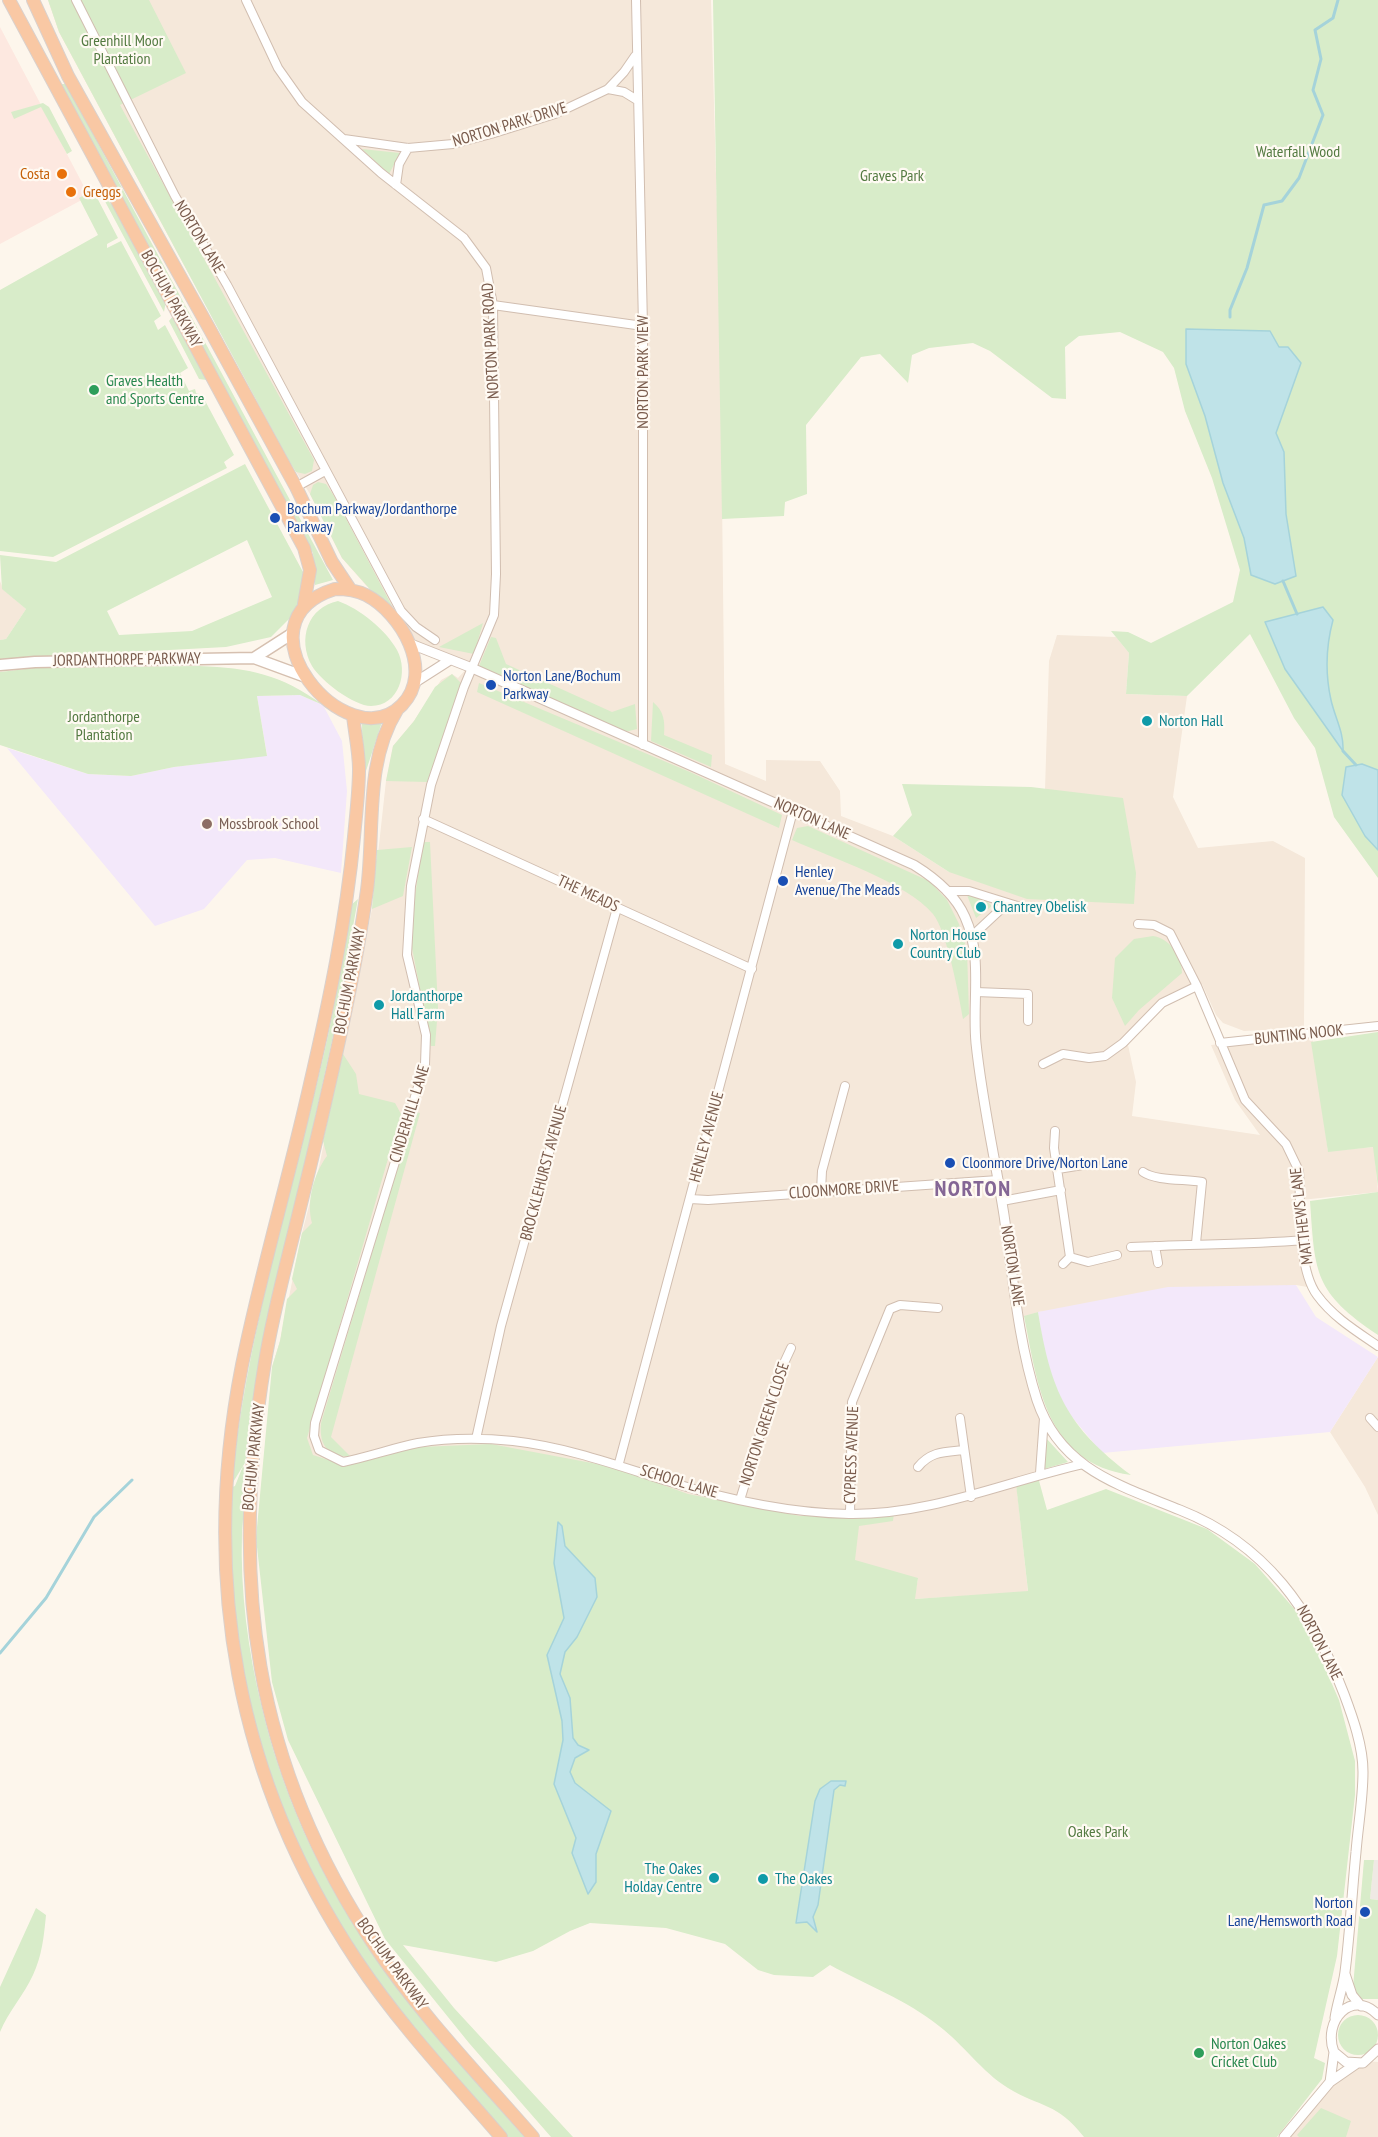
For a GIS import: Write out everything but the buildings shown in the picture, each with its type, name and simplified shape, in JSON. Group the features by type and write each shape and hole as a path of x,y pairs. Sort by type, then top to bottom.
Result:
{"highway":[{"name":"BOCHUM PARKWAY","path":"9,0 304,548 310,570 304,604"},
{"name":"BOCHUM PARKWAY","path":"33,0 64,68 296,487 332,562 350,589"},
{"path":"335,589 350,589 367,596 396,623 411,644 417,671 408,699 397,710 376,718 353,716 303,676 294,653 293,633 297,617 304,604 321,593 335,589"},
{"name":"BOCHUM PARKWAY","path":"397,710 386,728 376,767 367,887 352,976 324,1111 265,1361 247,1526 252,1610 260,1674 274,1732 295,1794 336,1881 377,1949 533,2137"},
{"name":"BOCHUM PARKWAY","path":"353,716 359,767 348,901 336,969 301,1127 242,1368 226,1485 224,1545 228,1611 236,1671 256,1752 282,1824 315,1893 367,1976 501,2137"}],"main road":[{"path":"254,658 293,633"},
{"name":"JORDANTHORPE PARKWAY","path":"0,665 35,662 254,658 303,676"}],"street":[{"name":"NORTON LANE","path":"76,0 175,196 227,285 401,611 416,627 435,640"},
{"name":"NORTON PARK ROAD","path":"246,0 278,68 310,111 396,185 464,238 477,253 489,276 493,305 495,602 489,632 472,668"},
{"name":"NORTON PARK VIEW","path":"636,0 635,55 644,326 643,745"},
{"name":"NORTON PARK DRIVE","path":"342,139 408,147 453,144 491,134 555,114 608,89 635,55"},
{"path":"608,89 624,92 637,100"},
{"path":"396,185 399,164 408,147"},
{"path":"493,305 644,326"},
{"path":"296,487 325,471"},
{"name":"NORTON LANE","path":"411,644 472,668 914,865 932,876 960,906 971,937 976,992 976,1040 1026,1356 1044,1417 1063,1448 1083,1464 1116,1485 1183,1510 1236,1541 1279,1579 1297,1599 1314,1626 1347,1702 1357,1733 1363,1771 1345,1974 1331,2035 1334,2052 1329,2082"},
{"path":"414,683 450,660"},
{"name":"CINDERHILL LANE","path":"319,1450 314,1436 315,1423 428,1051 406,940 411,886 423,819 434,775 472,668"},
{"name":"HENLEY AVENUE","path":"619,1463 793,811"},
{"name":"THE MEADS","path":"423,819 752,969"},
{"path":"947,891 969,891 1027,909"},
{"path":"971,937 1000,910 1003,902"},
{"name":"BROCKLEHURST AVENUE","path":"476,1439 501,1326 617,908"},
{"name":"MATTHEWS LANE","path":"1138,924 1154,925 1170,933 1197,986 1245,1100 1286,1144 1294,1158 1299,1171 1305,1260 1317,1294 1337,1317 1378,1346"},
{"path":"1043,1064 1063,1054 1096,1058 1105,1056 1123,1043 1162,1003 1197,986"},
{"path":"976,992 1028,994 1028,1021"},
{"name":"BUNTING NOOK","path":"1220,1044 1378,1026"},
{"path":"821,1191 825,1157 845,1086"},
{"path":"1055,1131 1070,1257"},
{"path":"1058,1169 1095,1163"},
{"path":"1143,1172 1155,1178 1168,1177 1202,1182 1196,1243"},
{"name":"CLOONMORE DRIVE","path":"690,1199 708,1200 998,1180"},
{"path":"1002,1201 1061,1190"},
{"path":"1131,1247 1196,1243 1238,1245 1304,1240"},
{"path":"1155,1246 1158,1263"},
{"path":"1070,1257 1088,1262 1117,1255"},
{"path":"1063,1264 1070,1257"},
{"name":"CYPRESS AVENUE","path":"850,1514 852,1402 890,1309 900,1305 938,1308"},
{"name":"NORTON GREEN CLOSE","path":"740,1500 778,1376 791,1348"},
{"path":"1040,1473 1044,1417"},
{"path":"960,1418 971,1497"},
{"path":"1370,1418 1378,1427"},
{"name":"SCHOOL LANE","path":"319,1450 344,1462 419,1443 476,1439 513,1441 619,1463 667,1481 740,1500 799,1510 850,1514 915,1510 971,1497 1040,1473 1083,1464"},
{"path":"918,1467 927,1456 935,1453 964,1450"},
{"name":"NORTON LANE","path":"1345,1974 1352,1995 1369,2007"},
{"path":"1335,2018 1347,2008 1369,2007 1378,2015"},
{"path":"1367,2061 1378,2049"},
{"path":"1334,2052 1346,2062 1356,2064"},
{"path":"1284,2137 1329,2082 1356,2064 1367,2061 1378,2062"}],"shaded area":[{"path":"48,0 711,0 720,316 725,764 766,781 766,760 820,761 840,791 841,816 893,836 949,872 1123,799 1045,790 1049,661 1057,635 1116,637 1129,653 1126,694 1187,696 1173,797 1198,848 1273,841 1305,858 1304,1028 1244,1031 1223,1023 1216,1015 1202,984 1162,1003 1130,1034 1133,1039 1128,1045 1136,1082 1132,1116 1260,1135 1235,1100 1211,1045 1312,1035 1328,1151 1374,1147 1378,1192 1301,1200 1305,1260 1313,1288 1296,1285 1038,1312 1020,1318 1044,1417 1040,1473 1016,1482 1028,1592 914,1599 918,1579 275,1490 272,1367 280,1341 302,1233 319,1167 372,909 386,781 393,746 414,721 441,680 452,674 458,678 468,667 421,648 342,558 310,494 288,459 59,32"},
{"path":"0,27 89,196 0,244"},
{"path":"0,581 3,589 26,609 6,639 0,640"},
{"name":"Mossbrook School","path":"300,695 323,705 342,741 347,791 341,873 275,858 247,860 204,909 155,926 7,748 88,774 131,776 174,767 267,755 257,696"},
{"path":"1296,1285 1316,1317 1378,1357 1330,1432 1102,1453 1062,1405 1045,1358 1038,1312 1168,1287"},
{"path":"1378,1357 1378,1515 1365,1487 1330,1432"},
{"path":"1374,1860 1378,1860 1378,1900 1370,1899"},
{"path":"1367,2061 1378,2062 1378,2137 1284,2137 1330,2082"}],"green space":[{"name":"Greenhill Moor Plantation","path":"48,0 149,0 186,73 120,105 314,460 312,471 305,474 296,472 288,459 59,32"},
{"name":"Graves Park","path":"713,0 1378,0 1378,878 1334,817 1315,748 1294,718 1250,634 1187,696 1126,694 1129,653 1111,631 1128,632 1151,643 1233,602 1240,570 1212,478 1185,411 1174,368 1163,352 1120,332 1079,336 1065,347 1066,399 1052,398 990,351 973,343 929,348 912,355 908,383 880,354 861,357 806,425 807,494 785,502 784,516 722,519"},
{"path":"61,84 66,84 333,580 315,585 313,553"},
{"path":"43,103 49,107 72,151 67,154 41,107 14,119 11,112"},
{"path":"362,149 400,153 389,174"},
{"name":"Graves Health and Sports Centre","path":"93,190 118,238 107,244 107,248 121,241 161,316 154,321 158,330 165,325 188,368 180,373 189,391 195,389 196,393 202,395 234,455 224,462 227,468 53,557 0,551 0,290 98,235 79,198"},
{"path":"100,192 114,207 166,301 164,312"},
{"path":"173,316 207,380 199,379 169,321"},
{"path":"245,464 303,572 302,593 293,615 271,637 226,647 0,659 0,640 6,639 26,609 2,589 0,555 56,562","holes":["247,540 272,597 192,631 119,635 107,611"]},
{"path":"318,482 326,484 334,496 392,606 386,607 342,558 310,494 313,485"},
{"path":"338,601 355,609 371,621 386,635 397,650 402,668 399,686 389,700 381,704 371,706 356,702 338,692 312,666 306,645 308,626 319,610"},
{"path":"483,623 474,654 439,647"},
{"path":"491,637 496,638 506,664 612,712 635,704 637,729 625,732 479,666"},
{"name":"Jordanthorpe Plantation","path":"199,666 249,671 264,675 293,686 323,705 300,695 257,696 267,756 174,767 131,776 88,774 0,745 0,672 34,668"},
{"path":"452,674 462,684 427,782 386,781 393,746 414,721 435,687"},
{"path":"479,683 690,772 782,815 779,828 477,692"},
{"path":"653,702 660,709 663,717 664,735 712,755 711,767 651,741"},
{"path":"362,722 382,722 365,774 363,802"},
{"path":"902,784 1031,787 1123,798 1136,873 1134,904 1027,899 949,872 893,836 912,815"},
{"path":"808,826 929,881 947,900 959,924 967,950 969,1014 963,1019 948,949 933,914 921,902 887,881 792,840 797,828"},
{"path":"423,842 430,842 438,1008 435,1046 431,1046 412,948 412,916"},
{"path":"412,847 403,896 372,909 377,850"},
{"path":"967,895 985,900 992,906 976,918"},
{"path":"358,899 333,1036 257,1381 246,1461 232,1484 238,1432 257,1329 324,1054 351,905"},
{"path":"1153,936 1164,940 1174,949 1180,960 1182,973 1139,1010 1125,1026 1112,998 1115,958 1134,939"},
{"path":"1378,1032 1378,1187 1373,1147 1328,1152 1311,1042"},
{"name":"Oakes Park","path":"343,1054 356,1074 359,1094 395,1103 401,1114 307,1438 313,1455 338,1463 365,1460 420,1447 491,1444 613,1467 688,1494 800,1516 894,1513 893,1521 859,1526 855,1560 918,1578 915,1599 1028,1591 1016,1484 1038,1477 1047,1510 1106,1489 1207,1529 1255,1564 1304,1620 1339,1700 1355,1761 1355,1795 1337,1956 1314,2058 1325,2063 1322,2079 1277,2137 1084,2137 1057,2111 1008,2088 981,2066 948,2033 927,2017 830,1965 813,1977 774,1975 758,1970 725,1944 666,1928 590,1923 533,1951 496,1962 403,1945 454,2008 573,2137 551,2137 469,2043 385,1939 288,1740 272,1682 256,1538 272,1367 280,1341 287,1299 297,1289 292,1279 302,1233 312,1223 310,1206 312,1188 327,1156 323,1141"},
{"path":"414,1112 420,1113 331,1437 351,1457 343,1456 326,1448 321,1438 321,1423"},
{"path":"1378,1192 1378,1335 1341,1306 1322,1279 1314,1247 1310,1201"},
{"path":"1038,1312 1049,1364 1065,1405 1076,1423 1091,1440 1131,1475 1103,1468 1080,1455 1063,1438 1051,1418 1035,1369 1024,1316"},
{"path":"1046,1438 1068,1462 1044,1469"},
{"path":"243,1466 245,1487 242,1576 249,1643 270,1740 291,1802 318,1862 369,1947 424,2021 524,2137 508,2137 398,2007 364,1962 330,1908 302,1852 278,1794 259,1735 244,1674 235,1612 231,1550 232,1487 235,1486"},
{"path":"1364,1860 1374,1860 1370,1899 1378,1900 1378,1999 1359,1999 1353,1987"},
{"path":"36,1908 46,1915 39,1961 0,2032 0,1987"},
{"path":"1358,2015 1366,2016 1372,2021 1377,2027 1377,2043 1372,2049 1366,2054 1358,2055 1350,2054 1344,2049 1339,2043 1338,2035 1339,2027 1344,2021 1350,2016"},
{"path":"1321,2108 1351,2121 1346,2137 1299,2137 1297,2135"}],"water":[{"path":"1186,329 1270,331 1279,347 1288,347 1301,363 1276,433 1284,452 1286,514 1296,576 1275,584 1251,575 1244,538 1223,483 1205,416 1186,364"},
{"path":"1323,607 1333,620 1327,670 1331,700 1342,738 1343,751 1285,669 1265,622"},
{"path":"1362,764 1378,770 1378,850 1365,836 1342,795 1346,767"},
{"path":"558,1522 562,1526 565,1546 595,1578 597,1597 577,1637 565,1652 560,1674 570,1698 573,1738 578,1745 589,1750 575,1758 570,1772 575,1783 611,1811 596,1854 596,1882 588,1894 572,1853 576,1838 554,1784 563,1740 562,1721 547,1655 564,1618 554,1563"},
{"path":"831,1781 846,1781 845,1786 840,1785 834,1790 818,1905 813,1917 817,1932 807,1922 796,1923 815,1801 820,1789"}],"waterway":[{"path":"1230,317 1230,310 1247,268 1264,205 1282,201 1299,178 1323,115 1313,90 1321,59 1315,30 1333,18 1338,0"},
{"path":"1283,581 1297,614"},
{"path":"1343,751 1356,765"},
{"path":"0,1653 46,1598 94,1517 132,1480"}],"place":[{"name":"Costa","path":"62,174"},
{"name":"Greggs","path":"71,192"},
{"name":"Graves Health and Sports Centre","path":"94,390"},
{"name":"Bochum Parkway/Jordanthorpe Parkway","path":"275,518"},
{"name":"Norton Lane/Bochum Parkway","path":"491,685"},
{"name":"Norton Hall","path":"1147,721"},
{"name":"Mossbrook School","path":"207,824"},
{"name":"Henley Avenue/The Meads","path":"783,881"},
{"name":"Chantrey Obelisk","path":"981,907"},
{"name":"Norton House Country Club","path":"898,944"},
{"name":"Jordanthorpe Hall Farm","path":"379,1005"},
{"name":"Cloonmore Drive/Norton Lane","path":"950,1163"},
{"name":"The Oakes Holday Centre","path":"714,1878"},
{"name":"The Oakes","path":"763,1879"},
{"name":"Norton Lane/Hemsworth Road","path":"1365,1912"},
{"name":"Norton Oakes Cricket Club","path":"1199,2053"}],"district":[{"name":"NORTON","path":"973,1190"}],"park label":[{"name":"Waterfall Wood","path":"1298,152"}]}
